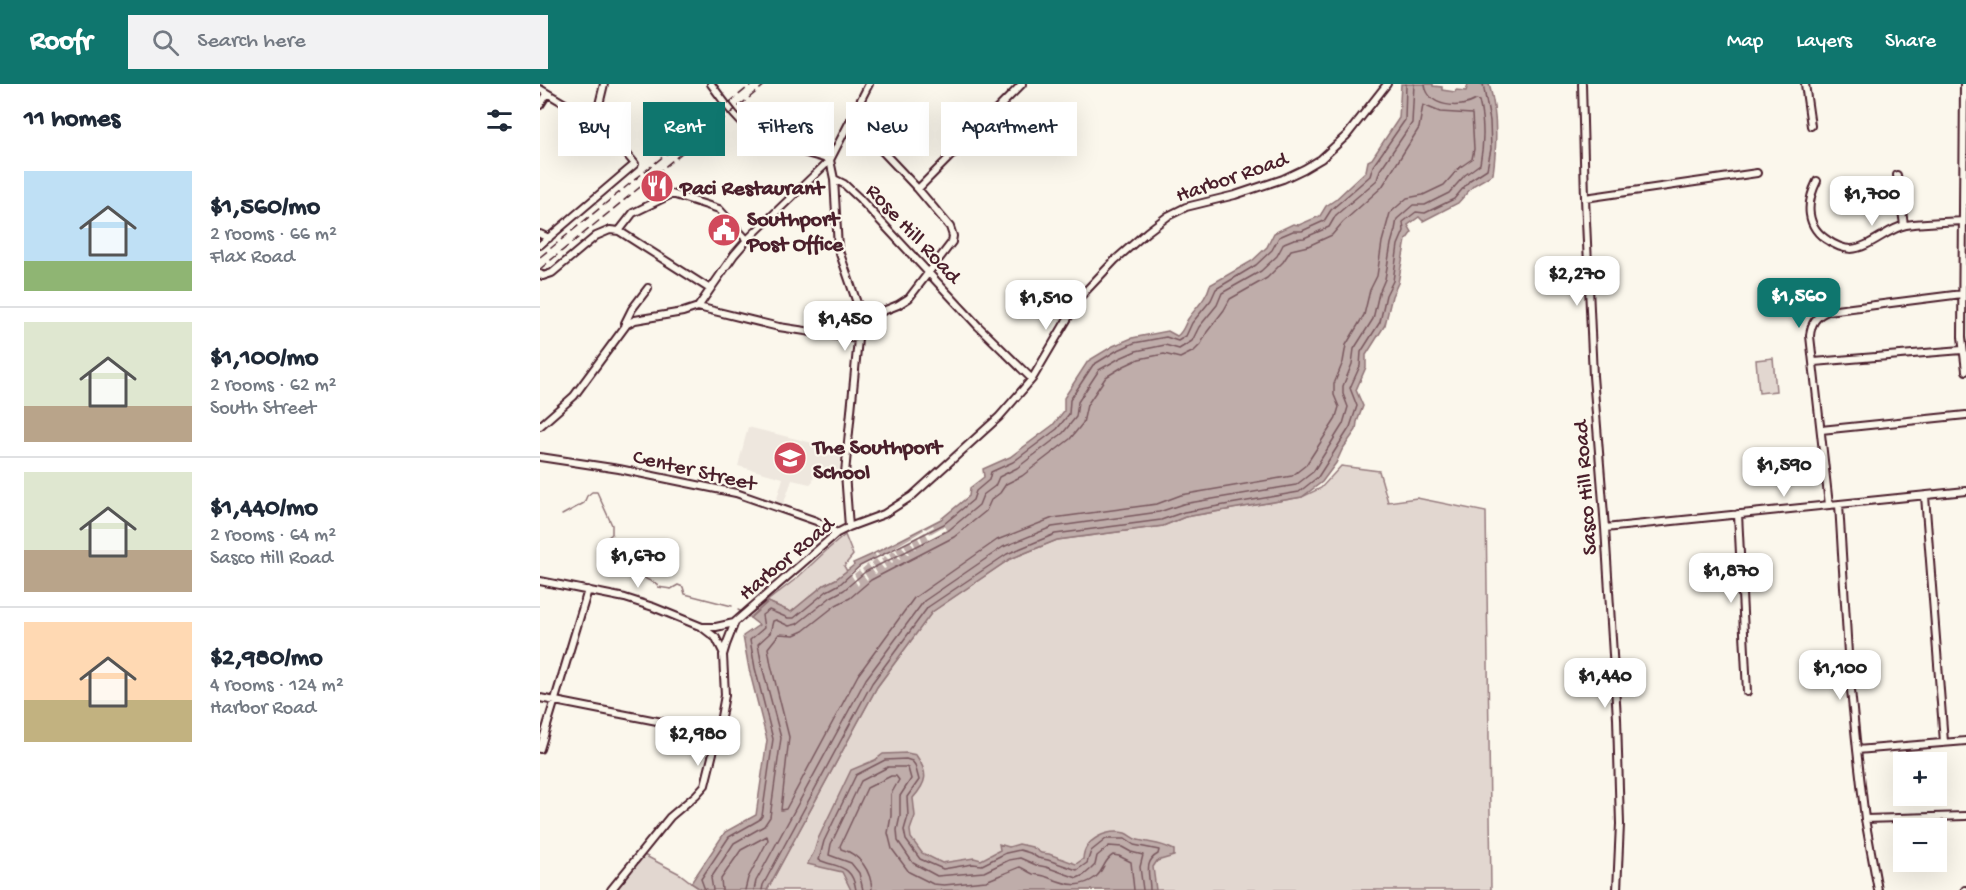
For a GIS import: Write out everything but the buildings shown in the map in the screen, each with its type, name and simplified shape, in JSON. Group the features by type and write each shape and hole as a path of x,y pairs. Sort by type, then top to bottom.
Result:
{"street":[{"path":"600,102 604,84"},
{"path":"711,84 753,132 764,138 830,160"},
{"path":"860,102 869,84"},
{"path":"918,189 1022,84"},
{"name":"Harbor Road","path":"611,890 670,817 696,795 705,784 725,695 723,655 735,622 837,533 884,514 912,496 999,417 1032,380 1081,296 1115,260 1147,232 1168,216 1186,207 1235,195 1274,182 1321,159 1347,135 1387,84"},
{"name":"Sasco Hill Road","path":"1582,84 1593,376 1620,776 1617,890"},
{"path":"1806,84 1811,126"},
{"path":"1964,84 1962,350 1966,371"},
{"path":"540,90 561,102"},
{"path":"540,105 547,94"},
{"path":"699,307 734,255 747,240 830,160 846,130"},
{"path":"540,245 635,164 628,156"},
{"path":"858,321 909,298 952,242 953,233 950,227 887,156"},
{"name":"Rose Hill Road","path":"830,160 834,179 859,198 1032,380"},
{"path":"1585,198 1757,173"},
{"path":"1897,174 1904,225"},
{"path":"834,179 838,248 855,296 858,321 845,473 849,527"},
{"path":"1816,181 1810,195 1808,211 1812,226 1821,237 1834,245 1851,249 1904,225 1962,221"},
{"path":"619,231 633,213 672,194 719,209 747,240"},
{"path":"540,274 543,276 552,273 596,236 610,230 619,231 710,289"},
{"path":"540,234 549,238"},
{"path":"627,324 625,323 633,309 648,288"},
{"path":"1828,505 1810,330 1815,318 1828,311 1962,294"},
{"path":"540,426 574,396 627,324 635,321 699,307 779,327 858,339"},
{"path":"1814,362 1962,350"},
{"path":"1821,430 1966,415"},
{"name":"Center Street","path":"540,457 619,469 736,493 816,521 837,533"},
{"path":"1605,528 1966,491"},
{"path":"1925,496 1944,742"},
{"path":"1839,504 1849,670 1857,750 1865,819 1878,890"},
{"path":"1738,514 1747,692"},
{"path":"540,581 625,598 653,607 702,627 716,638 723,655"},
{"path":"540,749 588,590"},
{"path":"702,627 716,627 735,622"},
{"path":"540,698 718,733"},
{"path":"1857,750 1966,741"},
{"path":"1865,819 1966,816"}],"shaded area":[{"path":"1773,358 1776,391 1759,393 1756,360"},
{"name":"The Southport School","path":"748,427 841,450 839,473 815,469 813,481 810,484 792,480 783,505 776,502 783,478 738,466"},
{"path":"1341,466 1379,471 1388,502 1417,498 1486,512 1491,890 767,890 877,687 932,612 1010,559 1057,540 1163,526 1185,517 1302,497 1321,488"},
{"path":"845,535 853,555 844,566 847,571 824,585 791,612 768,602 750,618 748,616 797,578"},
{"path":"642,854 680,874 701,890 615,890"}],"water":[{"path":"1401,84 1433,84 1433,86 1442,87 1442,90 1455,92 1456,90 1466,91 1468,84 1489,84 1496,129 1493,174 1474,185 1458,203 1423,221 1419,217 1408,225 1412,232 1406,240 1398,283 1392,296 1385,325 1366,355 1366,367 1356,390 1363,406 1356,430 1322,482 1302,497 1185,517 1163,526 1057,540 1010,559 932,612 877,687 767,890 707,890 705,888 702,890 691,883 725,832 756,815 767,740 743,636 759,625 750,618 768,602 791,612 824,585 854,565 853,563 941,519 969,496 970,488 984,477 983,469 1010,457 1053,425 1064,411 1064,398 1088,361 1132,338 1168,331 1177,336 1210,285 1252,261 1267,247 1274,233 1293,224 1299,225 1320,216 1326,206 1366,171 1368,161 1372,159 1399,118"},
{"path":"883,754 916,755 923,767 925,778 913,798 915,816 910,830 911,838 922,853 942,863 974,858 981,860 1000,850 999,844 1009,847 1019,844 1076,864 1083,859 1087,846 1092,841 1104,834 1118,832 1169,847 1174,850 1174,856 1157,861 1153,867 1156,890 851,890 842,872 807,864 851,770"}],"pier":[{"path":"933,525 934,527 928,530 930,534 944,526 946,530 929,539 925,532 920,535 922,545 918,538 912,539 916,548 910,541 904,544 909,554 902,546 896,549 901,558 899,559 895,551 889,553 893,562 885,556 881,559 886,568 884,569 876,559 871,563 877,573 875,574 868,564 862,569 867,580 859,570 854,574 859,583 858,586 850,573 876,557 876,553 880,556 924,530 923,527 926,529"}],"waterway":[{"path":"562,515 584,503 592,492 597,492 612,525 612,534 603,541 606,547 617,546 629,558 631,565 644,569 642,574 658,587 671,589 678,585 683,587 685,594 732,606"}],"railway":[{"path":"540,257 752,84"},
{"path":"540,269 766,84"}],"place":[{"name":"Paci Restaurant","path":"657,186"},
{"name":"Southport Post Office","path":"724,230"},
{"name":"The Southport School","path":"790,458"}]}
